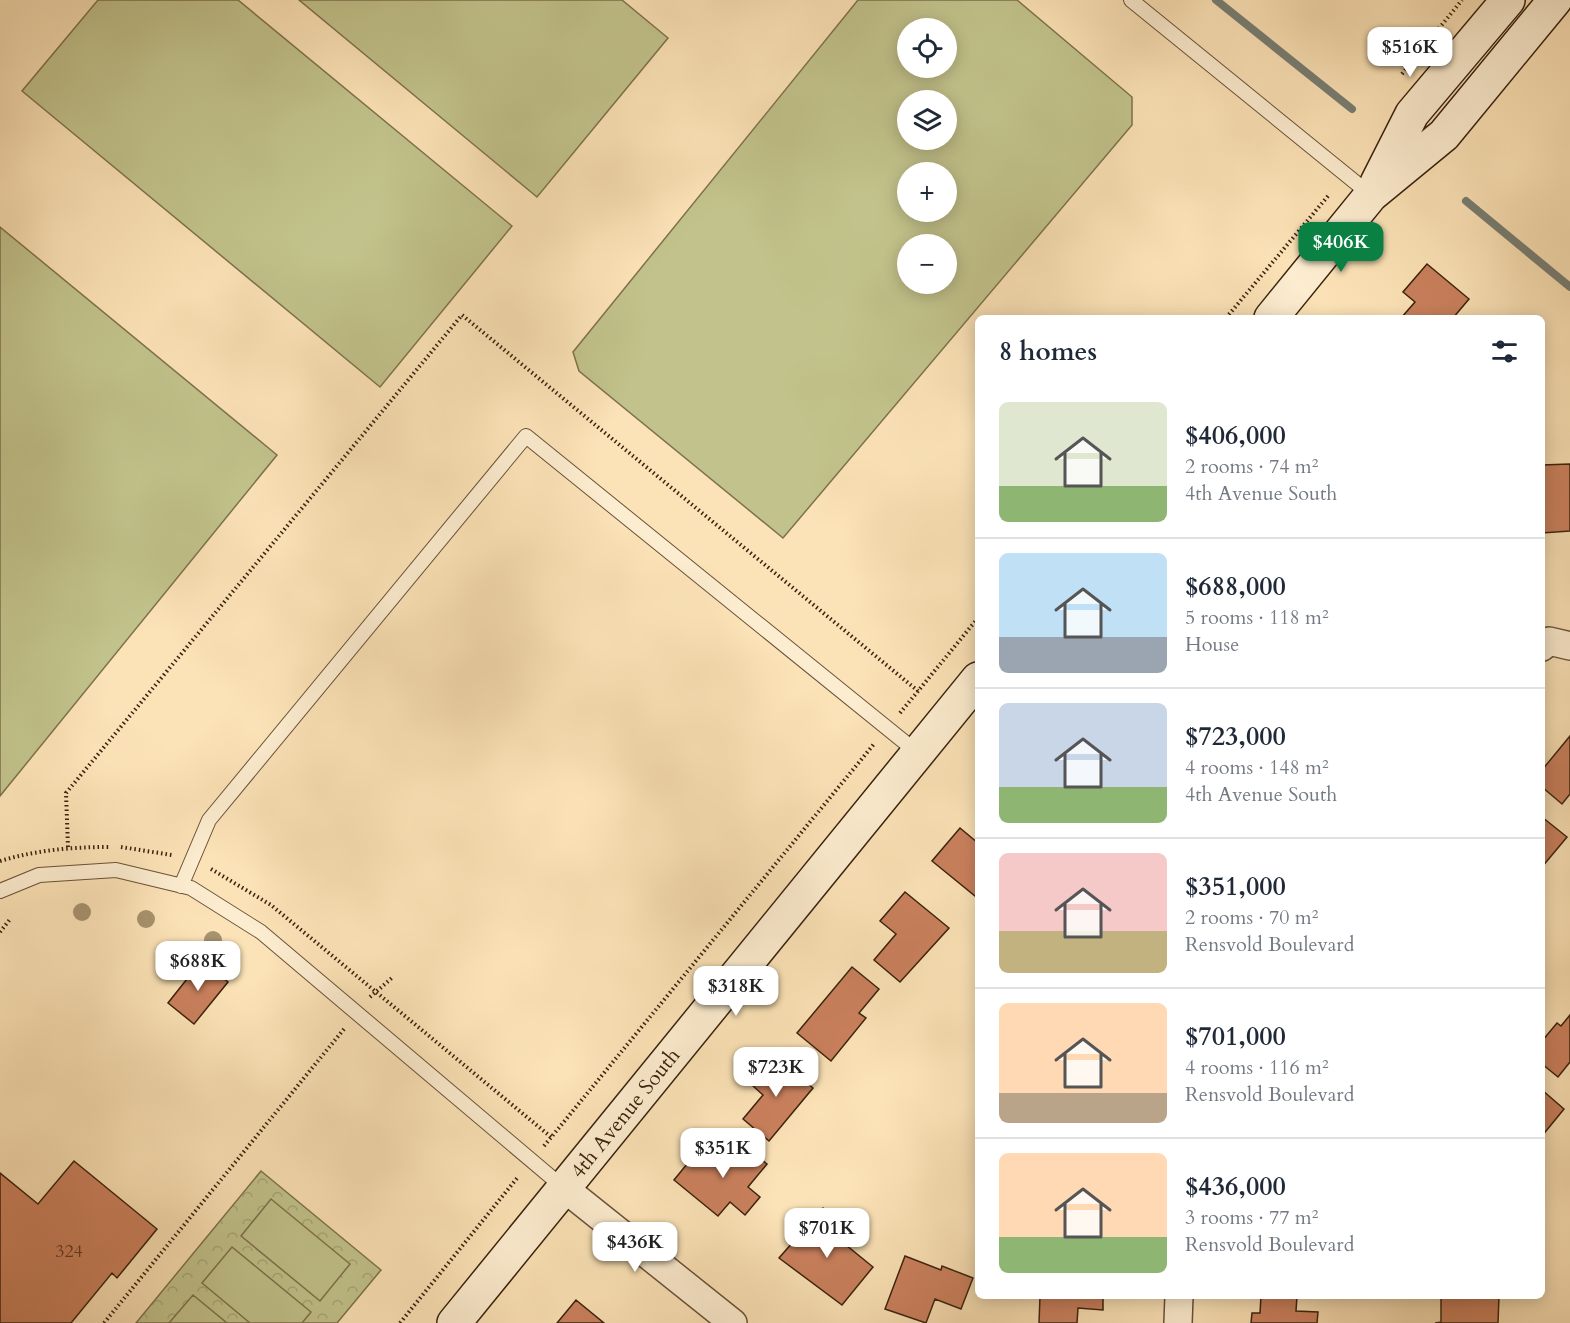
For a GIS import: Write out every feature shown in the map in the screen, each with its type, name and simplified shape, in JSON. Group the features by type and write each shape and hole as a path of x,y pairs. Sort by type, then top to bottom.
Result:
{"street":[{"path":"1371,195 1412,114 1508,0"},
{"path":"1273,315 1371,195 1444,135 1555,0"},
{"path":"1545,644 1549,641 1570,646"},
{"name":"4th Avenue South","path":"454,1323 975,683"},
{"path":"564,1188 733,1323"},
{"path":"1178,1323 1179,1299"}],"lane":[{"path":"1131,0 1371,195"},
{"path":"181,886 209,820 526,436 918,753"},
{"path":"0,891 39,875 116,870 191,888 261,932 564,1188"}],"path":[{"path":"400,1323 975,622"},
{"path":"0,932 11,918"},
{"path":"104,1323 375,991 393,977"}],"green space":[{"path":"98,0 238,0 512,226 380,387 22,91"},
{"path":"299,0 622,0 668,38 537,197"},
{"path":"858,0 1017,0 1132,97 1132,125 783,538 579,371 573,352"},
{"path":"0,227 277,455 0,796"},
{"path":"261,1171 381,1270 337,1323 136,1323"},
{"path":"271,1199 350,1264 320,1301 241,1236"},
{"path":"232,1247 311,1312 302,1323 250,1323 202,1283"},
{"path":"193,1295 227,1323 169,1323"}],"building":[{"path":"1427,264 1469,299 1456,315 1404,315 1415,302 1403,292"},
{"path":"1570,464 1570,531 1545,533 1545,465"},
{"path":"1570,736 1570,794 1562,804 1545,790 1545,766"},
{"path":"1545,819 1567,837 1545,863"},
{"path":"960,828 975,840 975,896 932,861"},
{"path":"905,892 949,928 900,982 874,960 896,934 880,921"},
{"path":"202,960 228,982 194,1024 168,1003"},
{"path":"852,967 879,989 859,1013 866,1018 831,1061 797,1033"},
{"path":"1570,1015 1570,1062 1558,1077 1545,1066 1545,1037 1557,1023 1561,1026"},
{"path":"776,1057 813,1088 769,1141 743,1119 763,1095 752,1085"},
{"path":"1545,1093 1564,1109 1545,1132"},
{"path":"740,1142 767,1164 748,1187 760,1197 745,1215 730,1202 718,1216 674,1180 701,1147 722,1164"},
{"path":"74,1161 157,1229 117,1278 112,1273 71,1323 0,1323 0,1173 38,1204"},
{"path":"823,1208 843,1225 835,1236 873,1267 842,1305 779,1258"},
{"path":"905,1256 941,1270 942,1266 973,1278 961,1309 935,1299 926,1323 885,1309"},
{"path":"1040,1299 1103,1299 1103,1310 1078,1308 1077,1323 1039,1323"},
{"path":"1261,1299 1297,1299 1296,1311 1318,1312 1317,1323 1251,1323 1252,1313 1260,1313"},
{"path":"1441,1299 1499,1299 1498,1323 1435,1323 1441,1322"},
{"path":"576,1300 604,1323 557,1323"}],"waterway":[{"path":"1216,0 1352,109"},
{"path":"1466,201 1570,287"}]}
